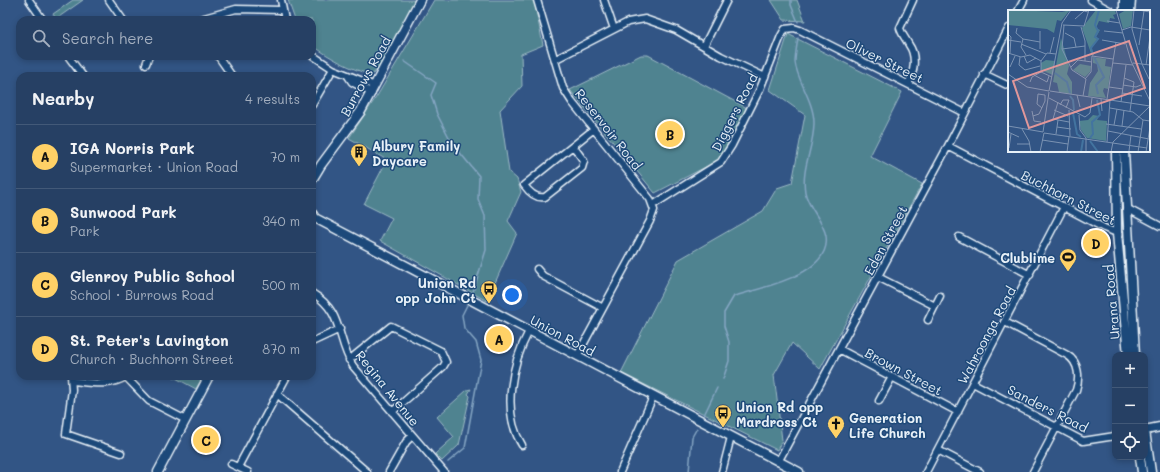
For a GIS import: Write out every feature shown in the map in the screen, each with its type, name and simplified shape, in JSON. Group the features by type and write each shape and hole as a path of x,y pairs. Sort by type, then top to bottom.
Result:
{"main road":[{"name":"Burrows Road","path":"316,173 355,121 420,0"},
{"path":"1130,10 1131,0"},
{"name":"Urana Road","path":"1116,152 1117,233 1128,352"},
{"name":"Urana Road","path":"1124,152 1136,352"},
{"path":"1117,209 1128,209"},
{"name":"Union Road","path":"316,218 799,472"},
{"path":"1123,299 1132,290"},
{"path":"158,472 207,380"},
{"path":"1148,430 1160,427"},
{"path":"1148,452 1151,472"},
{"path":"1140,460 1142,472"}],"street":[{"path":"29,0 40,16"},
{"path":"109,0 120,16"},
{"path":"281,0 283,16"},
{"name":"Reservoir Road","path":"537,0 556,59 563,88 652,202"},
{"path":"604,0 614,29"},
{"path":"704,46 727,0"},
{"path":"908,84 912,75 914,63 912,50 901,33 900,28 914,0"},
{"path":"1019,10 1024,0"},
{"path":"1091,0 1109,10"},
{"path":"212,16 236,9 281,10"},
{"path":"556,59 628,22 645,19 666,26 766,77"},
{"name":"Oliver Street","path":"794,28 965,113"},
{"name":"Diggers Road","path":"652,202 721,162 732,145 766,77 783,32 794,28"},
{"name":"Eden Street","path":"778,462 948,146 1008,30"},
{"path":"316,58 348,76 352,82 373,89"},
{"path":"71,60 79,72"},
{"path":"146,64 148,60"},
{"path":"221,60 228,72"},
{"path":"316,98 333,69"},
{"path":"984,74 1008,86"},
{"path":"572,146 584,161 582,168 545,197 542,198 530,193 524,185 572,146 594,129"},
{"name":"Buchhorn Street","path":"948,146 1117,233"},
{"path":"577,356 650,221 654,210 652,202"},
{"name":"Wahroonga Road","path":"926,472 1030,275 1064,207"},
{"path":"1128,209 1160,226"},
{"path":"959,237 1030,275"},
{"path":"537,269 543,276 603,308"},
{"path":"878,277 935,306"},
{"path":"928,320 940,296"},
{"name":"Regina Avenue","path":"316,297 330,309 340,329 349,360 444,472"},
{"path":"1005,322 1067,355 1073,359 1076,364 1078,384 1033,472"},
{"path":"349,360 391,326 441,351 446,362 443,367 392,412"},
{"path":"316,340 340,329"},
{"path":"522,444 517,436 513,422 513,376 517,360 529,331"},
{"name":"Brown Street","path":"839,349 958,412"},
{"path":"879,401 892,377"},
{"path":"72,380 66,434 123,454"},
{"path":"78,380 104,384 117,380"},
{"path":"129,380 149,401 186,420"},
{"path":"238,467 285,380"},
{"name":"Sanders Road","path":"973,383 1083,441 1112,436"},
{"path":"277,394 367,472"},
{"path":"620,472 653,396"},
{"path":"389,472 406,442 412,436"},
{"path":"722,472 730,437"},
{"path":"938,450 980,472"},
{"path":"231,464 248,472"}],"green space":[{"path":"73,0 83,0 60,16 54,16 53,14"},
{"path":"288,0 415,0 380,66 372,75 340,63 316,48 316,16 294,16"},
{"path":"434,0 534,0 543,45 521,54 522,86 500,110 509,172 517,179 521,192 508,221 517,233 487,301 380,241 392,218 364,204 387,160 349,138 377,96"},
{"path":"771,0 797,0 805,21 784,20"},
{"path":"788,34 902,92 870,156 922,184 820,369 792,343 774,375 782,440 777,450 621,373 678,260 763,211 777,188 792,183 805,115 770,90"},
{"path":"641,55 648,55 747,108 719,160 655,193 570,90"},
{"path":"179,380 201,380 196,389"},
{"path":"471,389 468,394 470,396 459,445 442,461 435,454 454,437 437,417 467,390"}],"waterway":[{"path":"791,0 791,5 798,22"},
{"path":"723,379 729,361 729,342 724,326 724,313 734,296 792,278 818,261 825,249 826,236 824,230 809,203 805,192 804,183 806,166 812,141 814,123 809,99 796,69 795,62 798,38"},
{"path":"404,61 436,83 431,95 437,114 452,143 479,176 478,199 485,216 486,250 472,295"},
{"path":"448,462 465,448 481,360 476,342 464,328 462,315 467,305"},
{"path":"704,415 717,388"},
{"path":"689,472 692,437 697,428"}],"place":[{"name":"Sunwood Park","path":"670,134"},
{"name":"Albury Family Daycare","path":"359,167"},
{"name":"St. Peter's Lavington","path":"1096,243"},
{"name":"Clublime","path":"1068,272"},
{"name":"Union Rd opp John Ct","path":"489,304"},
{"name":"IGA Norris Park","path":"499,339"},
{"name":"Union Rd opp Mardross Ct","path":"723,428"},
{"name":"Generation Life Church","path":"836,439"},
{"name":"Glenroy Public School","path":"206,440"}]}
